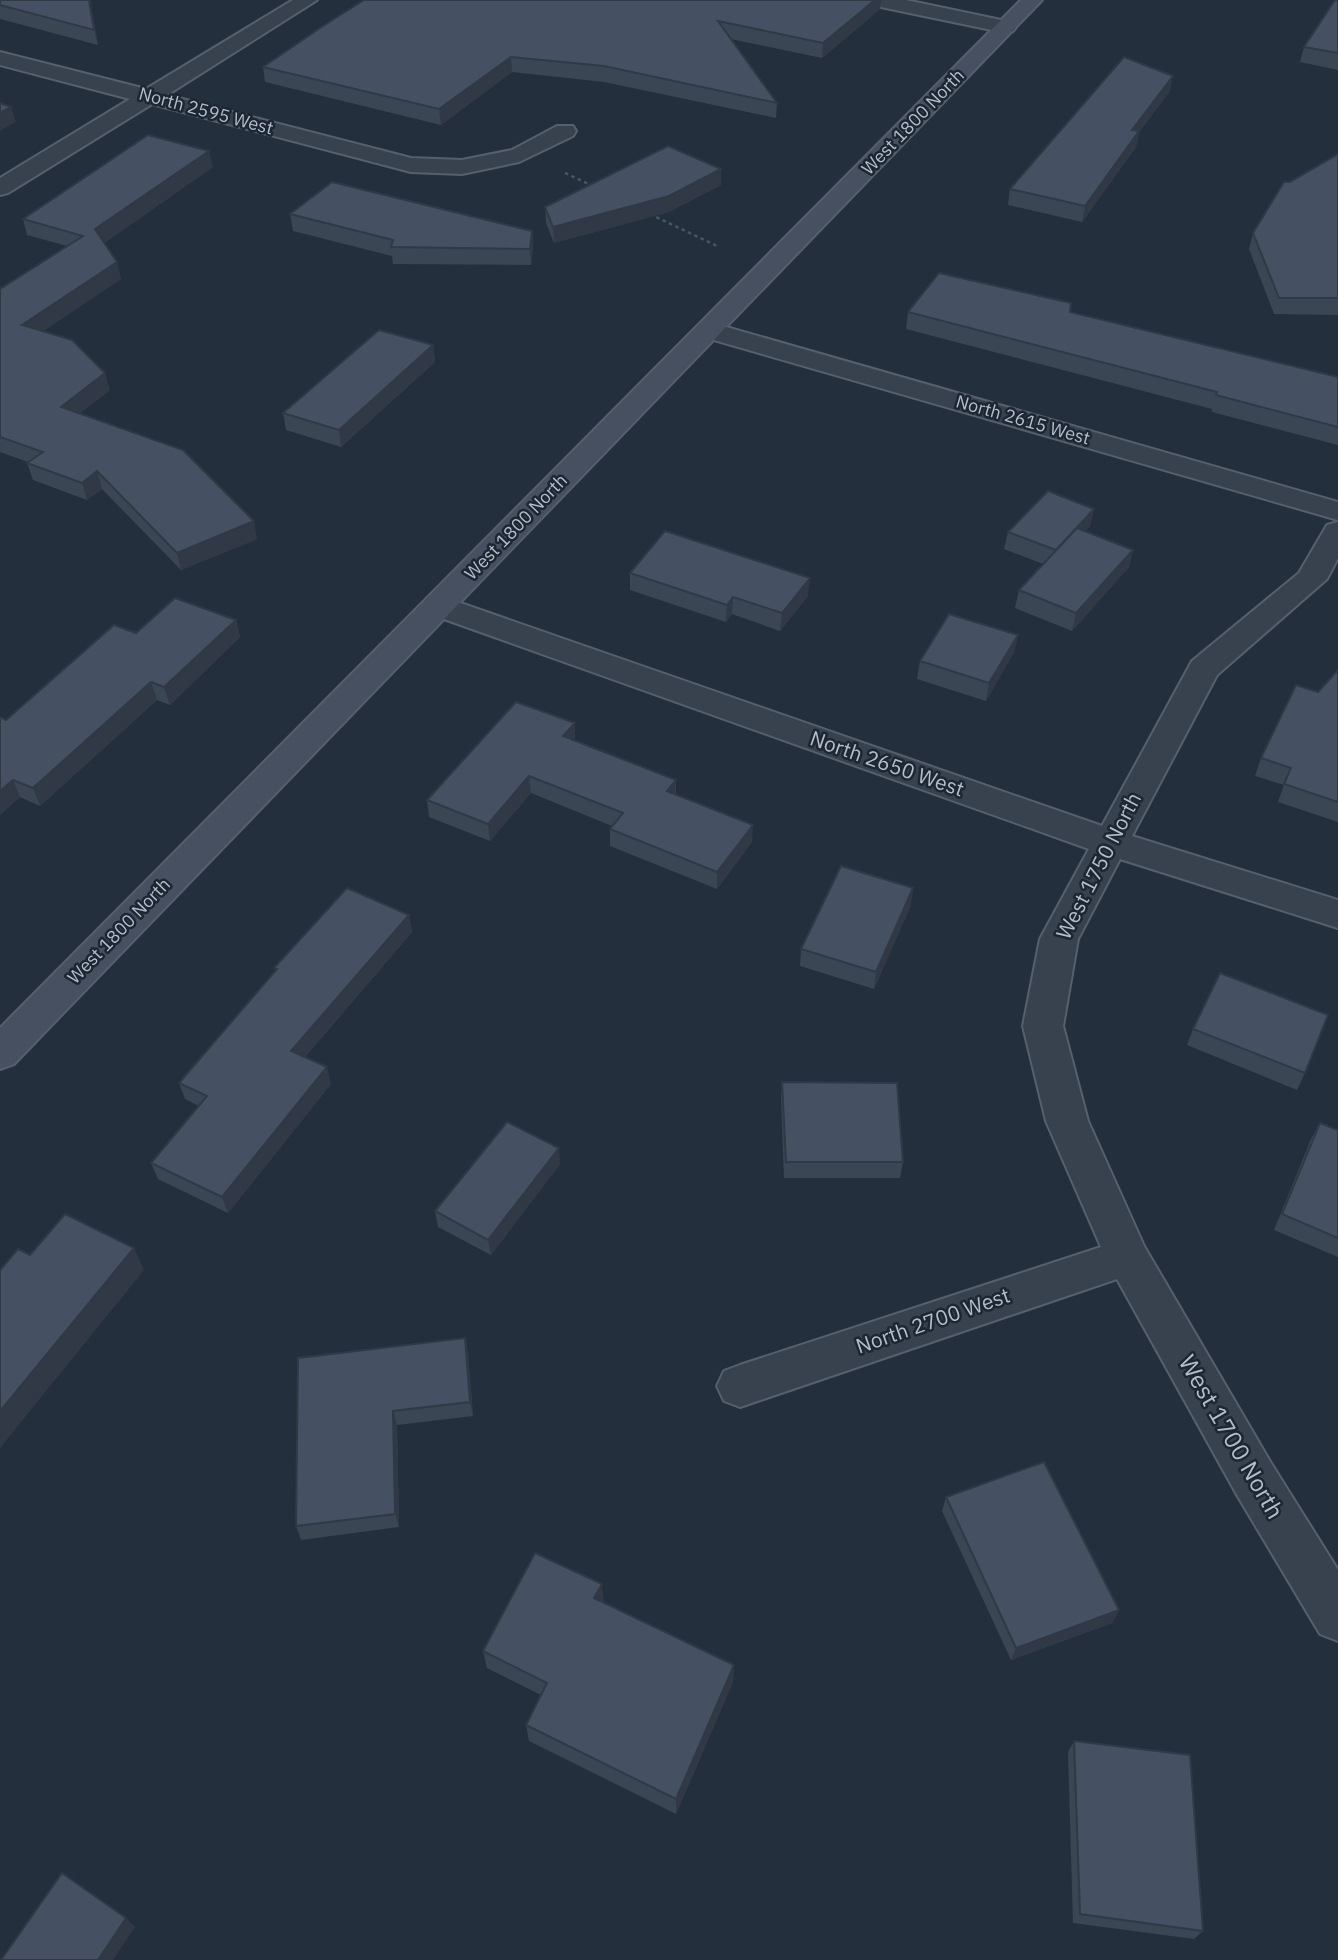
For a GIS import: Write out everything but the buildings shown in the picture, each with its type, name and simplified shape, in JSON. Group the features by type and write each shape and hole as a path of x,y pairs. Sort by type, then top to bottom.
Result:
{"main road":[{"name":"West 1800 North","path":"0,1053 1032,0"}],"street":[{"path":"0,187 307,0"},
{"path":"876,0 1006,27"},
{"name":"North 2595 West","path":"0,58 411,165 462,167 519,155 565,131"},
{"name":"North 2615 West","path":"709,330 1338,511"},
{"name":"West 1750 North","path":"1127,1257 1067,1121 1043,1026 1059,939 1204,669 1311,579 1338,531"},
{"name":"North 2650 West","path":"438,606 1110,842 1338,914"},
{"name":"North 2700 West","path":"740,1385 1127,1257"},
{"name":"West 1700 North","path":"1127,1257 1254,1479 1338,1616"}],"path":[{"path":"560,170 597,188"},
{"path":"646,212 719,247"}]}
